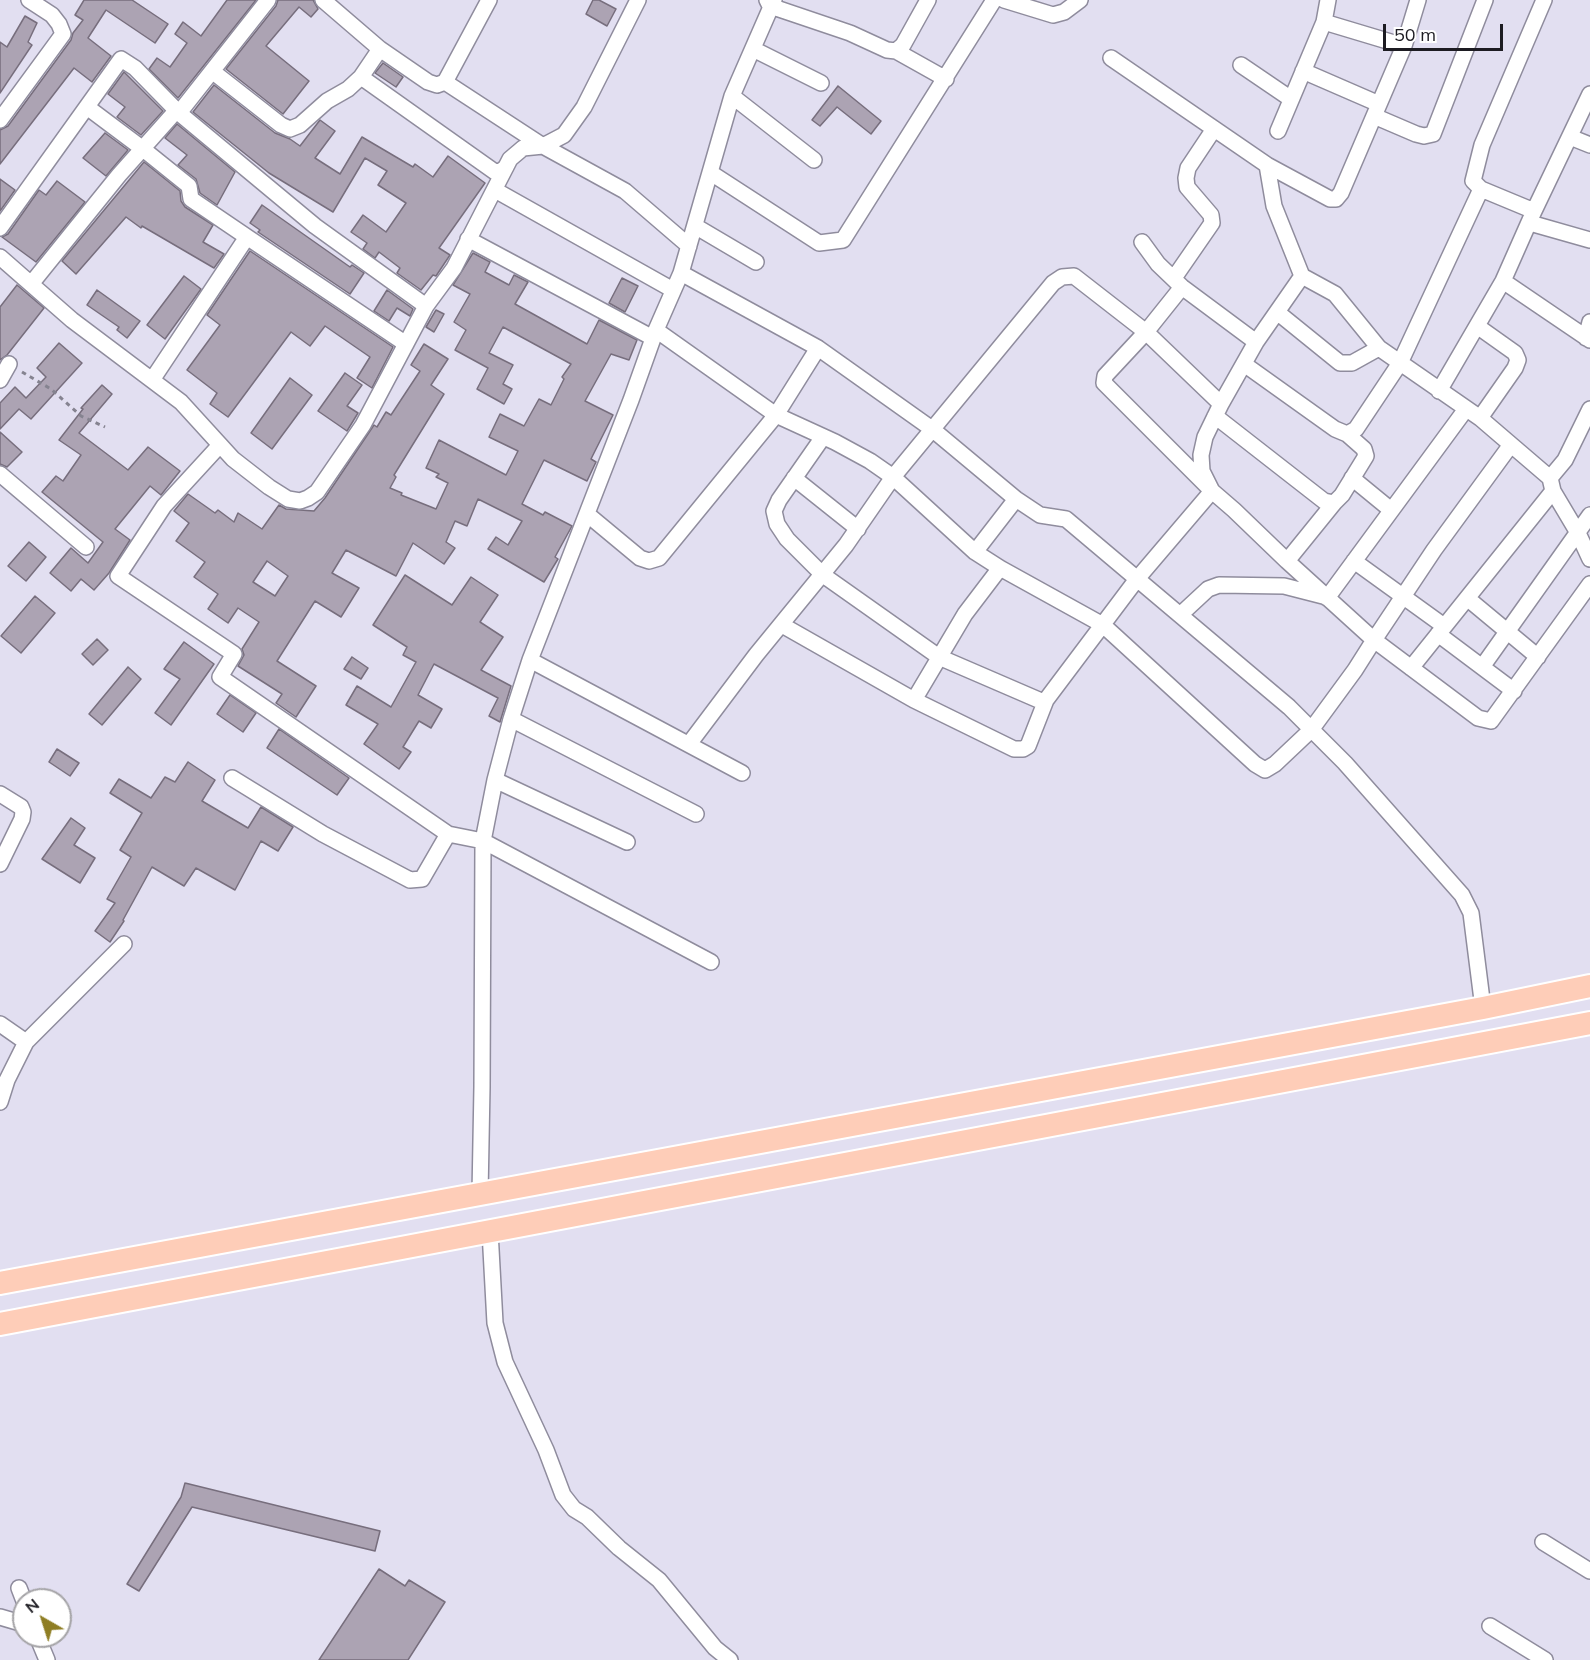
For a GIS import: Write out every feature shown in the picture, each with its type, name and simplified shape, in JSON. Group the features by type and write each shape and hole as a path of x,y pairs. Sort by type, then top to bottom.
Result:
{"main road":[{"path":"0,1283 1483,1008 1590,986"},
{"path":"0,1324 1590,1023"}],"street":[{"path":"0,120 63,34 52,15 29,0"},
{"path":"31,284 120,175 178,112 268,0"},
{"path":"323,0 380,49 428,82 437,85 445,82 489,0"},
{"path":"0,257 72,320 181,402 233,459 269,487 288,498 300,501 308,498 316,492 363,425 426,306 454,268 506,167 516,152 523,148 543,146 564,135 584,107 638,0"},
{"path":"896,51 903,45 928,0"},
{"path":"711,173 819,243 843,240 994,0"},
{"path":"1004,0 1053,15 1064,12 1080,0"},
{"path":"1278,130 1324,22 1329,0"},
{"path":"1111,58 1267,165 1330,199 1336,199 1341,194 1404,46 1418,0"},
{"path":"1303,71 1416,134 1424,136 1433,134 1485,0"},
{"path":"1544,0 1478,157 1473,182 1481,189 1532,217 1590,240"},
{"path":"480,1194 483,841 495,780 530,660 655,334 681,273 732,96 753,49 770,2 887,50 896,51 946,79"},
{"path":"1324,22 1404,46"},
{"path":"212,71 281,125 290,129 300,125 327,101 348,89 361,77 380,49"},
{"path":"753,49 821,83"},
{"path":"0,228 121,59 135,68 178,112 315,226 426,306"},
{"path":"1241,65 1291,99"},
{"path":"361,77 495,172 506,167"},
{"path":"445,82 543,146 625,191 689,246"},
{"path":"1439,391 1503,281 1590,94"},
{"path":"732,96 814,160"},
{"path":"87,108 189,186 191,199 406,344"},
{"path":"1214,129 1188,168 1186,178 1187,187 1210,215 1212,223 1178,283 1146,332 1105,376 1104,383 1212,491 1374,640 1478,718 1491,721 1590,584"},
{"path":"1570,136 1590,144"},
{"path":"1267,165 1274,206 1302,276 1335,294 1379,348 1480,418 1510,446 1529,459 1551,484 1590,559"},
{"path":"711,173 825,249"},
{"path":"1347,434 1356,429 1400,363 1481,189"},
{"path":"495,190 673,290"},
{"path":"695,226 756,262"},
{"path":"152,380 247,237"},
{"path":"468,239 655,334 776,415 870,461 893,477 975,552 1102,625 1255,764 1265,770 1275,764 1311,730 1355,670 1402,596 1510,446"},
{"path":"1142,242 1158,264 1178,283 1256,342"},
{"path":"681,273 818,348 932,429 1016,499 1040,515 1066,519 1289,707 1345,763 1462,895 1471,913 1483,1008"},
{"path":"689,744 756,655 823,575 893,477 1053,283 1062,277 1074,276 1146,332 1218,410 1324,501 1334,503"},
{"path":"1212,491 1202,471 1201,455 1205,437 1256,342 1269,327 1302,276"},
{"path":"1503,281 1588,339 1590,322"},
{"path":"1277,312 1340,363 1352,363 1379,348"},
{"path":"1477,326 1515,353 1518,360 1515,368 1480,418"},
{"path":"587,513 640,558 650,561 658,558 776,415 818,348"},
{"path":"0,380 9,364"},
{"path":"1244,364 1335,429 1347,434 1364,449 1366,456 1342,495 1287,561"},
{"path":"1326,597 1466,409"},
{"path":"1411,668 1467,598 1551,484 1590,409"},
{"path":"823,437 779,500 774,511 777,524 787,539 823,575 939,657 1041,701 1046,700"},
{"path":"220,445 164,506 118,576 234,654 220,677 448,834 483,841 711,962"},
{"path":"0,474 86,547"},
{"path":"795,478 858,529"},
{"path":"1352,478 1391,510"},
{"path":"782,625 914,700 1014,749 1023,749 1028,746 1046,700 1137,579 1212,491"},
{"path":"975,552 1016,499"},
{"path":"1482,667 1590,515"},
{"path":"1354,561 1402,596 1482,667 1514,691"},
{"path":"914,700 965,614 1000,568"},
{"path":"1180,615 1208,589 1219,585 1284,586 1326,597"},
{"path":"1467,598 1538,657"},
{"path":"530,660 742,773"},
{"path":"511,719 696,814"},
{"path":"232,778 323,834 411,880 422,879 448,834"},
{"path":"495,780 627,842"},
{"path":"0,794 21,807 23,812 22,819 0,864"},
{"path":"0,1102 7,1080 26,1042 124,944"},
{"path":"0,1024 26,1042"},
{"path":"490,1231 495,1323 505,1362 546,1450 563,1495 574,1509 587,1517 618,1548 659,1580 715,1648 730,1660"},
{"path":"1543,1542 1590,1571"},
{"path":"1490,1626 1545,1660"}],"path":[{"path":"9,364 51,390 81,416 105,427"}],"building":[{"path":"84,0 132,0 168,24 155,43 106,10 88,38 111,56 92,82 74,68 0,164 0,130 8,126 71,40 73,33 83,20 75,15"},
{"path":"227,0 256,0 178,98 149,69 157,58 170,67 187,43 175,34 183,22 201,36"},
{"path":"278,0 313,0 318,9 311,17 299,7 266,46 309,81 283,114 226,69 276,6"},
{"path":"593,0 599,0 616,9 607,26 586,14"},
{"path":"25,16 37,23 28,42 32,45 0,93 0,42 7,47"},
{"path":"383,63 403,77 396,87 375,73"},
{"path":"124,72 163,111 141,135 117,117 125,107 108,94"},
{"path":"214,85 275,133 300,146 320,120 335,131 315,158 340,174 362,137 413,167 415,164 433,177 448,156 485,183 439,248 450,255 436,276 433,275 421,290 397,273 400,268 379,252 375,258 363,249 367,243 351,232 363,215 386,232 406,203 378,185 387,171 365,158 333,212 269,173 193,112"},
{"path":"838,86 881,121 871,134 837,107 820,126 812,120"},
{"path":"177,124 235,172 217,205 200,193 196,179 178,165 187,155 165,138"},
{"path":"105,133 128,150 106,176 83,158"},
{"path":"144,162 180,191 181,201 185,207 213,225 203,242 224,254 214,268 142,226 141,228 126,217 76,274 62,261"},
{"path":"0,179 15,190 0,211"},
{"path":"57,181 85,202 36,262 2,237 8,234 39,190 46,195"},
{"path":"262,205 350,267 352,265 364,273 350,294 258,232 260,230 250,223"},
{"path":"250,251 393,347 372,388 357,378 370,357 325,326 310,346 291,332 228,417 210,404 217,393 187,370 220,325 207,315"},
{"path":"473,253 490,262 485,272 509,285 514,275 528,282 515,304 587,344 599,320 637,340 629,360 611,354 585,401 613,415 591,459 596,462 587,481 544,460 522,504 543,515 545,512 572,526 555,557 558,559 544,582 488,549 496,537 508,545 522,521 478,499 467,526 455,521 446,542 455,548 444,564 413,543 396,576 346,550 332,573 359,588 341,617 315,601 277,661 316,686 296,717 276,703 282,694 238,666 244,655 242,649 259,622 238,608 228,623 208,609 218,594 194,577 205,562 176,541 189,523 174,511 188,494 215,513 218,510 234,522 238,513 262,529 279,505 286,509 314,511 374,425 377,427 386,412 391,415 420,371 411,365 424,344 448,359 431,385 444,394 394,475 396,477 390,488 436,509 448,483 436,477 439,474 426,468 439,440 506,475 518,451 489,437 500,414 524,426 539,399 551,405 564,379 562,377 571,364 503,327 489,353 513,365 503,384 512,389 504,404 477,389 488,368 455,350 466,330 454,322 470,294 453,285","holes":["267,561 288,576 275,596 253,582"]},
{"path":"184,276 201,289 165,339 147,325"},
{"path":"622,278 638,286 625,312 609,303"},
{"path":"17,285 44,308 7,355 0,360 0,307"},
{"path":"97,290 140,321 127,338 117,330 119,327 87,305"},
{"path":"387,290 413,309 410,316 397,308 389,321 374,311"},
{"path":"436,310 444,314 434,332 426,327"},
{"path":"59,343 82,363 31,419 19,409 0,429 0,403 15,387 26,398 46,377 37,368"},
{"path":"345,373 362,385 347,406 358,413 347,431 318,411"},
{"path":"290,378 312,395 272,449 251,433"},
{"path":"102,385 112,394 79,433 128,470 148,447 180,471 161,495 150,486 115,529 130,540 109,573 94,590 81,579 71,591 50,573 71,548 88,563 103,542 42,492 56,476 63,481 81,455 59,440 83,409 81,408"},
{"path":"0,432 22,452 7,467 0,464"},
{"path":"29,542 46,557 26,581 8,566"},
{"path":"405,575 452,605 471,577 498,595 480,622 503,637 481,670 511,686 500,722 489,716 498,698 434,664 418,695 442,709 431,728 419,721 403,747 411,752 399,769 364,744 378,724 346,705 357,686 391,707 416,662 403,655 407,647 373,625"},
{"path":"35,596 55,613 21,653 1,636"},
{"path":"97,639 108,650 93,665 82,654"},
{"path":"184,642 214,664 171,725 155,713 180,679 164,669"},
{"path":"352,657 368,668 361,679 344,669"},
{"path":"128,667 141,679 102,725 89,714"},
{"path":"230,695 256,713 243,732 217,714"},
{"path":"279,729 349,778 337,795 267,748"},
{"path":"57,749 79,763 70,776 49,762"},
{"path":"188,762 215,780 202,801 248,828 261,807 293,827 278,851 261,841 235,890 196,868 184,886 152,867 124,921 110,942 95,931 115,903 107,899 131,857 120,850 142,813 110,793 119,779 151,798 165,777 175,782"},
{"path":"71,818 85,828 74,845 95,858 80,883 42,859"},
{"path":"185,1483 380,1531 375,1551 192,1507 139,1591 127,1584 181,1497"},
{"path":"379,1569 405,1586 409,1580 445,1602 408,1660 319,1660"}]}
